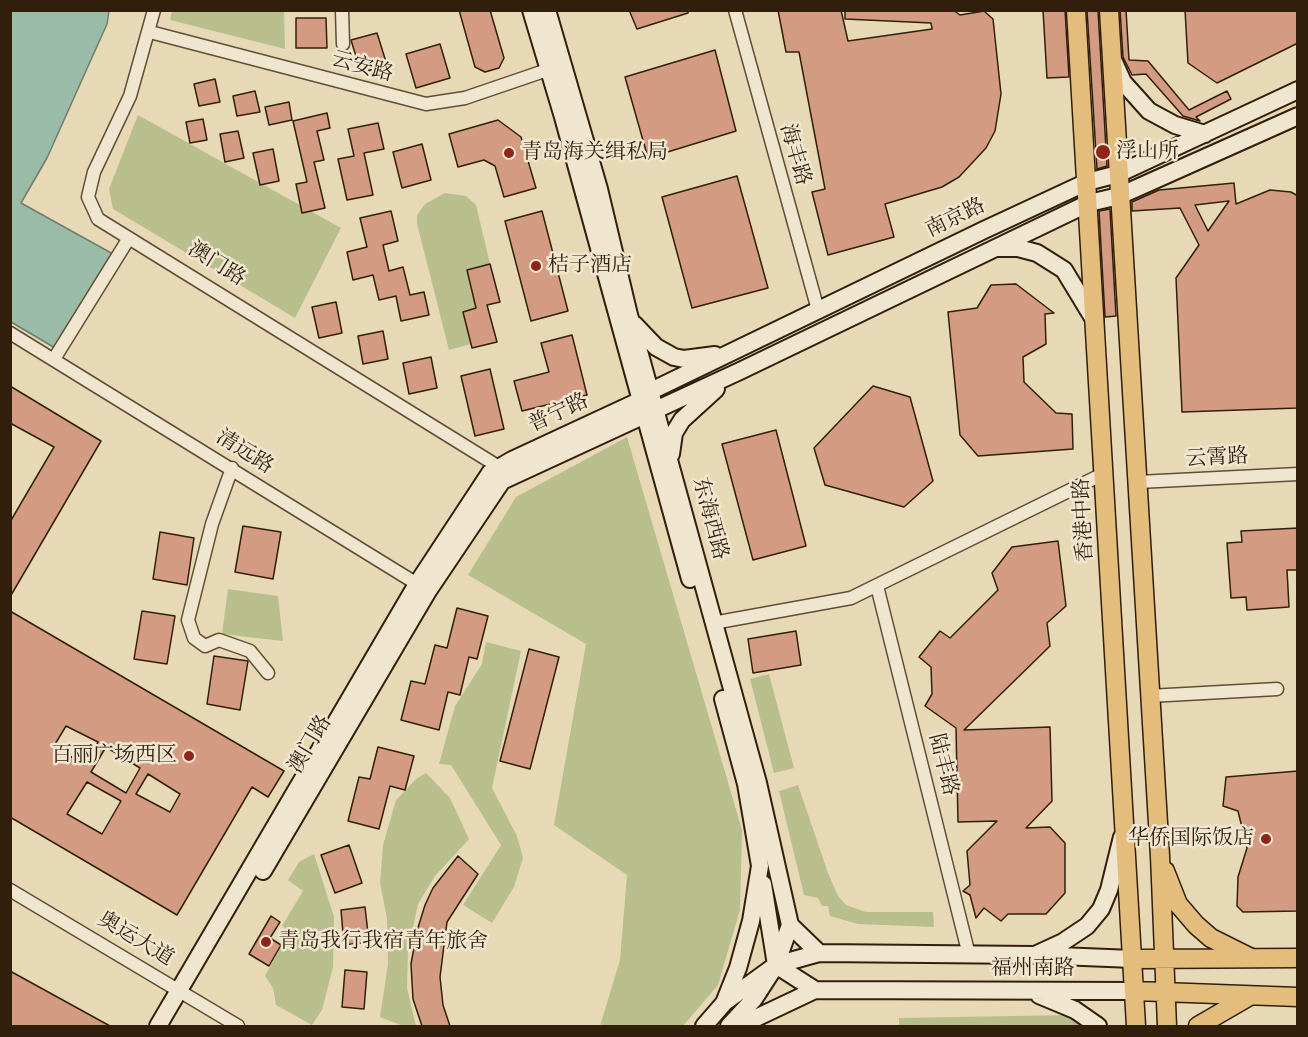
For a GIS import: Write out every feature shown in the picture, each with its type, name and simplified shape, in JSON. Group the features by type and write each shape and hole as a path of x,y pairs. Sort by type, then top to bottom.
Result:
{"main road":[{"name":"东海西路","path":"531,10 555,68 599,189 629,315 647,404 671,467 714,623 758,783 790,924"},
{"name":"东海西路","path":"547,10 563,117 647,404 746,784 760,866 749,929 724,1003 704,1026"},
{"name":"香港中路","path":"1076,10 1088,182 1136,1026"},
{"path":"1109,10 1160,856 1167,1026"},
{"path":"1111,55 1123,82 1149,111 1175,125 1205,134"},
{"name":"南京路","path":"647,404 731,352 1088,182 1118,174 1298,90"},
{"name":"南京路","path":"647,404 740,371 1089,203 1119,196 1298,116"},
{"path":"990,249 1018,248 1050,260 1064,270 1072,281 1096,324"},
{"path":"629,315 647,339 674,357 697,358 731,352"},
{"path":"671,467 674,433 682,420 701,400 740,371"},
{"name":"普宁路","path":"505,471 647,404"},
{"name":"澳门路","path":"171,1026 185,993 423,588 502,481 505,471"},
{"path":"1034,955 1063,942 1088,926 1101,909 1109,890 1124,831"},
{"path":"1160,856 1178,904 1196,925 1211,938 1251,957"},
{"path":"760,866 776,964 815,990"},
{"path":"729,1026 754,999 776,964 790,924 819,953"},
{"name":"福州南路","path":"776,964 819,953 1034,955 1163,960 1298,958"},
{"path":"724,1003 776,964"},
{"path":"739,1026 815,990"},
{"name":"福州南路","path":"815,990 1164,991 1249,997 1298,997"},
{"path":"1033,992 1075,1010 1098,1026"},
{"name":"澳门路","path":"158,1026 185,993"},
{"path":"1198,1026 1249,997"}],"street":[{"name":"澳门路","path":"154,10 150,32 130,96 94,172 88,197 98,219 505,471"},
{"path":"342,10 343,44"},
{"name":"海丰路","path":"735,10 819,310"},
{"name":"云安路","path":"150,32 426,104 465,98 555,68"},
{"path":"54,359 129,238"},
{"name":"清远路","path":"10,333 423,588"},
{"path":"232,468 212,524 188,620 194,638 204,646 219,640 250,651 268,673"},
{"path":"714,623 753,614 832,603 851,598 1105,472"},
{"name":"云霄路","path":"1138,482 1298,474"},
{"name":"陆丰路","path":"877,586 969,954"},
{"path":"1149,696 1277,689"},
{"name":"奥运大道","path":"10,890 238,1026"}],"shaded area":[{"path":"11,11 109,11 107,24 47,158 21,203 113,254 55,348 11,322"},
{"path":"172,11 284,11 285,49 170,20"},
{"path":"138,115 341,228 295,318 113,209 109,189"},
{"path":"445,193 466,196 476,205 490,264 467,270 476,308 463,312 471,344 449,350 417,224 417,215 425,204"},
{"path":"627,437 742,830 740,910 718,985 683,1026 600,1026 620,960 627,875 554,825 586,644 468,575 516,497"},
{"path":"228,589 278,596 283,641 222,634"},
{"path":"486,642 521,651 492,788 517,836 523,858 514,887 492,923 463,905 501,845 451,765 439,764 455,706 482,664"},
{"path":"769,674 794,768 774,773 750,679"},
{"path":"426,773 450,798 469,839 435,876 418,904 408,950 407,988 416,1026 403,1026 380,1017 388,964 387,918 380,883 383,845 396,800 416,779"},
{"path":"798,785 828,873 838,896 846,905 866,912 933,912 934,927 858,924 830,916 828,906 822,906 818,898 804,895 779,791"},
{"path":"314,854 334,917 333,967 322,1010 312,1025 276,1005 273,988 265,976 289,932 282,926 303,891 288,880 299,862"},
{"path":"1070,1015 1086,1026 899,1026 899,1018"}],"building":[{"path":"459,10 490,10 504,58 499,68 485,72 475,67"},
{"path":"629,10 688,10 688,13 637,29"},
{"path":"778,10 841,10 848,41 932,29 931,23 845,19 845,10 953,10 960,15 984,11 993,19 1001,94 995,131 986,148 959,177 942,187 885,204 894,237 828,255 812,192 825,189 799,52 786,52"},
{"path":"1043,10 1065,10 1069,77 1047,78"},
{"path":"1087,10 1098,10 1107,166 1097,169"},
{"path":"1120,10 1126,10 1129,60 1148,61 1189,110 1227,91 1231,99 1196,117 1200,121 1183,116 1146,74 1132,75 1123,57"},
{"path":"1185,10 1298,10 1298,43 1217,83 1188,63"},
{"path":"296,18 326,18 327,48 296,48"},
{"path":"377,33 387,65 361,73 351,40"},
{"path":"440,44 450,78 416,88 406,54"},
{"path":"715,50 736,131 648,158 625,77"},
{"path":"215,79 220,102 199,106 194,84"},
{"path":"255,91 260,112 237,116 233,96"},
{"path":"289,102 292,120 269,125 265,107"},
{"path":"327,113 330,128 317,131 324,160 314,162 325,208 302,213 296,184 307,182 293,121"},
{"path":"203,119 207,140 190,143 186,122"},
{"path":"498,120 521,137 536,188 504,197 495,166 484,160 458,167 449,134"},
{"path":"378,123 384,149 364,153 373,195 347,200 338,159 354,156 348,129"},
{"path":"238,131 244,158 225,162 220,134"},
{"path":"422,144 431,180 402,188 393,152"},
{"path":"273,149 279,181 260,185 253,153"},
{"path":"737,176 768,288 692,308 662,197"},
{"path":"1234,183 1236,204 1270,190 1291,192 1298,196 1298,408 1182,412 1176,278 1199,245 1180,208 1132,211 1132,202 1159,190","holes":["1229,201 1208,231 1195,205"]},
{"path":"1110,209 1116,316 1105,317 1099,211"},
{"path":"391,211 398,241 383,245 389,271 403,267 410,295 424,292 429,315 401,321 396,296 379,300 373,275 353,280 347,252 367,247 360,218"},
{"name":"桔子酒店","path":"542,211 568,311 531,321 505,221"},
{"path":"490,264 500,302 487,305 497,342 472,348 463,312 476,308 467,270"},
{"path":"1016,284 1054,313 1045,314 1046,344 1023,357 1024,382 1056,413 1072,414 1073,449 978,456 960,435 948,312 977,308 991,285"},
{"path":"336,302 342,333 319,338 312,307"},
{"path":"383,331 388,359 363,364 358,336"},
{"path":"572,335 587,395 522,411 514,381 549,372 541,343"},
{"path":"431,357 437,388 409,394 403,363"},
{"path":"490,369 504,429 475,436 461,376"},
{"path":"10,386 101,441 10,597 10,522 54,447 10,423"},
{"path":"873,386 910,397 933,481 904,507 825,485 814,448"},
{"path":"776,430 806,546 753,560 722,444"},
{"path":"243,526 281,532 273,579 235,572"},
{"path":"1298,528 1298,570 1287,570 1289,607 1247,610 1246,597 1231,598 1227,543 1242,542 1241,531"},
{"path":"160,532 194,538 187,585 153,579"},
{"path":"1058,541 1066,606 1047,623 1050,646 964,730 1050,727 1052,801 1026,828 1050,827 1065,843 1065,893 1046,914 1008,914 1001,921 984,908 976,918 970,895 963,891 970,885 967,851 997,821 958,822 956,728 925,706 932,694 931,667 919,657 940,631 950,638 998,590 992,573 1012,547"},
{"path":"457,608 488,616 477,659 469,657 460,695 448,692 439,730 401,720 411,681 425,684 435,645 447,648"},
{"name":"百丽广场西区","path":"10,611 284,771 268,797 252,787 177,915 10,817","holes":["66,726 98,742 84,765 54,746","106,747 140,768 126,793 91,772","148,774 180,794 170,812 136,794","87,782 121,801 102,834 67,814"]},
{"path":"142,611 175,616 167,664 134,659"},
{"path":"796,631 801,665 753,673 748,639"},
{"path":"529,649 559,657 530,769 500,761"},
{"path":"214,656 248,661 240,710 207,704"},
{"path":"378,747 414,756 405,790 390,786 379,829 348,821 359,777 370,779"},
{"path":"1298,771 1298,911 1243,912 1237,906 1238,877 1247,848 1238,811 1223,806 1226,777"},
{"path":"349,845 362,883 335,893 321,855"},
{"path":"458,856 478,874 447,922 440,977 443,1005 450,1026 422,1026 413,999 411,964 417,931 433,888"},
{"path":"365,907 369,942 344,945 341,910"},
{"name":"青岛我行我宿青年旅舍","path":"271,916 280,922 270,938 281,945 269,966 249,954"},
{"path":"345,970 367,972 364,1009 342,1007"},
{"path":"10,971 110,1026 10,1026"}],"place":[{"name":"浮山所","path":"1103,152"},
{"name":"青岛海关缉私局","path":"509,153"},
{"name":"桔子酒店","path":"536,266"},
{"name":"百丽广场西区","path":"189,756"},
{"name":"华侨国际饭店","path":"1266,839"},
{"name":"青岛我行我宿青年旅舍","path":"266,942"}]}
